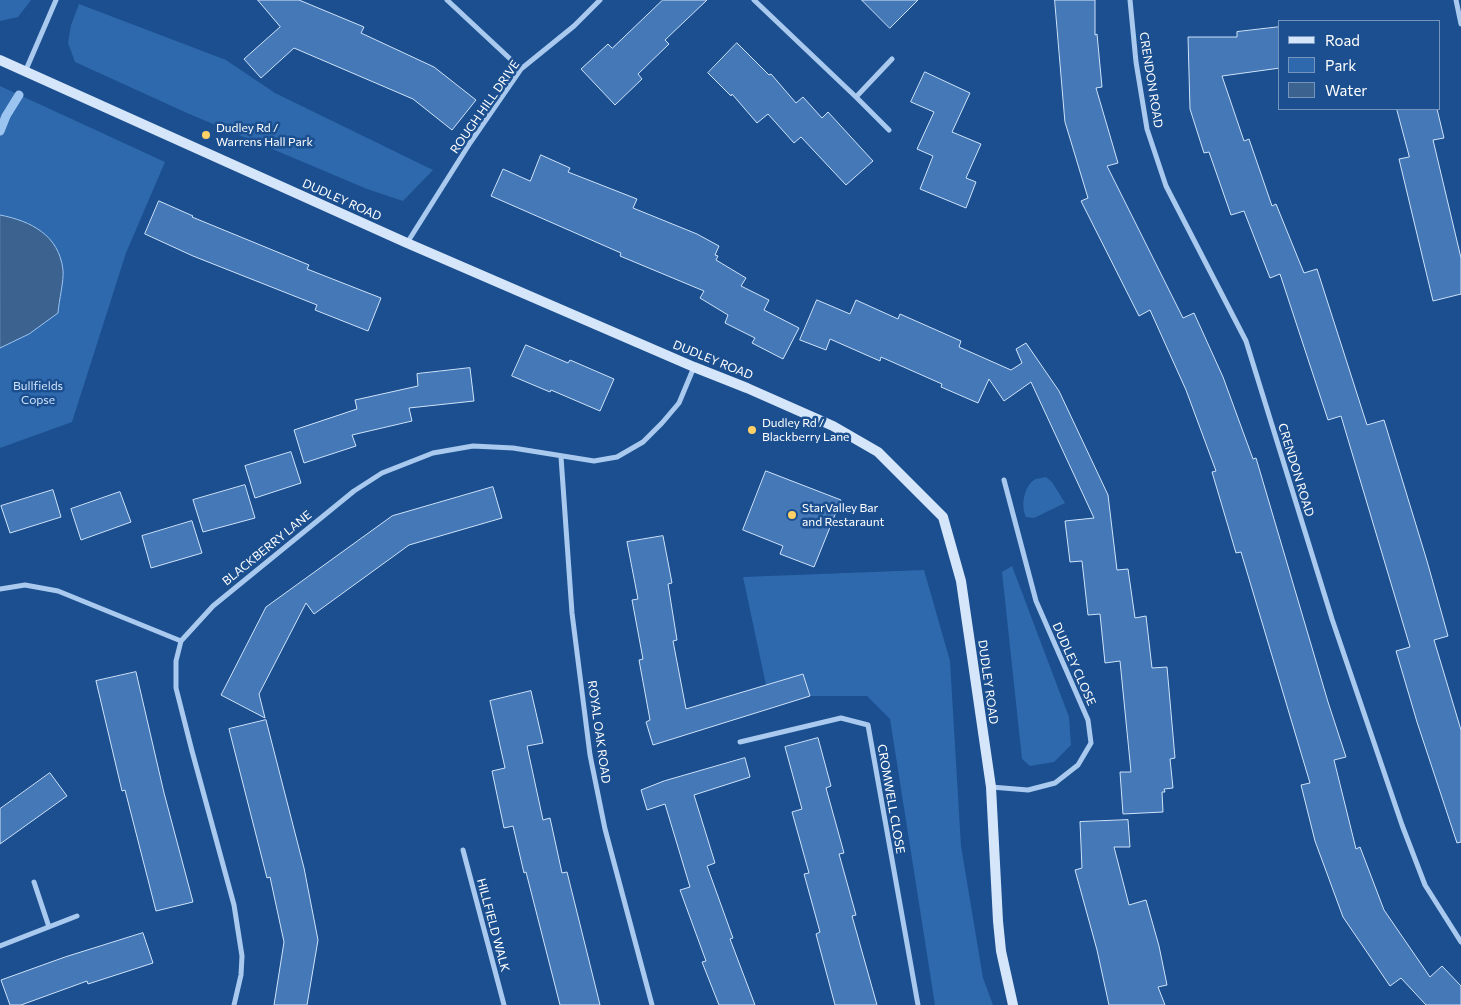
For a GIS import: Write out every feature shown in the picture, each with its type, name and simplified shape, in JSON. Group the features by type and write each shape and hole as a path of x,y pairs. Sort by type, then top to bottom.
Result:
{"main road":[{"name":"DUDLEY ROAD","path":"0,60 407,243 833,426 878,452 943,517 961,581 991,787 1001,951 1013,1005"}],"street":[{"path":"25,72 56,0"},
{"path":"447,0 521,69"},
{"name":"ROUGH HILL DRIVE","path":"407,243 470,144 521,69 574,26 600,0"},
{"path":"754,0 889,130"},
{"name":"CRENDON ROAD","path":"1130,0 1136,62 1147,128 1166,186 1246,340 1332,619 1402,825 1425,885 1461,942"},
{"path":"1456,0 1461,24"},
{"path":"856,97 892,59"},
{"name":"BLACKBERRY LANE","path":"181,641 213,606 354,491 382,473 434,453 473,446 513,448 594,461 617,456 643,442 679,402 694,367"},
{"name":"ROYAL OAK ROAD","path":"560,456 572,613 590,755 605,829 652,1005"},
{"name":"DUDLEY CLOSE","path":"991,787 1028,790 1054,783 1078,764 1091,743 1088,720 1036,602 1004,480"},
{"path":"0,589 25,585 58,591 181,641 176,661 176,688 234,905 242,956 242,975 234,1005"},
{"name":"CROMWELL CLOSE","path":"740,742 841,718 868,725 918,1005"},
{"name":"HILLFIELD WALK","path":"463,850 504,1005"},
{"path":"34,882 49,927"},
{"path":"0,946 77,916"}],"green space":[{"path":"0,0 31,0 18,17 0,21"},
{"path":"79,4 226,60 275,93 433,170 403,201 367,189 187,113 75,62 68,43 71,25"},
{"name":"Bullfields Copse","path":"0,86 165,162 126,253 72,422 0,448"},
{"path":"1046,477 1052,482 1065,503 1034,518 1026,517 1023,503 1027,488 1034,480"},
{"path":"1012,566 1069,717 1071,745 1054,762 1030,766 1022,759 1002,572"},
{"path":"924,570 950,661 961,846 983,978 993,1005 935,1005 890,719 867,696 810,696 803,674 766,685 743,577"}],"water":[{"path":"0,215 22,221 42,232 56,247 63,274 58,313 29,334 0,348"}],"building":[{"path":"258,0 299,0 364,27 361,33 434,67 476,100 452,130 413,99 294,48 261,78 244,59 280,27"},
{"path":"663,0 707,0 665,40 669,44 638,74 642,79 615,105 581,69 608,44 612,48"},
{"path":"862,0 918,0 890,28"},
{"path":"1055,0 1095,0 1095,35 1097,34 1102,87 1096,88 1118,163 1107,166 1183,318 1194,313 1223,377 1253,459 1256,458 1346,757 1334,760 1356,849 1360,847 1384,910 1430,977 1442,966 1461,986 1461,1005 1426,1005 1401,978 1390,986 1343,917 1315,841 1301,785 1310,783 1241,552 1236,553 1212,472 1216,471 1186,390 1150,310 1139,316 1081,201 1088,198 1065,122"},
{"path":"1278,27 1278,68 1222,76 1244,141 1249,139 1272,206 1276,204 1304,273 1317,269 1367,425 1384,420 1448,636 1434,640 1461,730 1461,842 1457,843 1396,651 1410,647 1341,416 1328,420 1280,274 1270,278 1244,211 1231,215 1209,152 1204,153 1190,109 1188,37 1237,37 1237,32"},
{"path":"737,43 769,75 771,74 796,103 803,97 822,118 828,112 873,161 846,185 801,137 794,143 768,114 757,123 732,94 731,96 708,73"},
{"path":"925,72 970,93 952,132 981,144 966,178 976,182 966,208 920,189 933,156 917,149 934,112 911,102"},
{"path":"1397,110 1437,110 1444,138 1433,140 1461,258 1461,294 1433,301 1399,159 1409,157"},
{"path":"541,155 570,168 568,172 637,199 633,208 697,234 719,246 715,255 718,256 716,260 746,278 741,286 769,300 764,310 799,328 783,359 752,343 755,338 725,323 728,315 700,298 704,291 620,256 621,253 491,196 503,169 530,181"},
{"path":"159,201 192,217 309,265 307,269 381,298 368,331 315,310 317,305 193,256 145,234"},
{"path":"817,300 850,314 856,300 898,319 900,314 961,341 959,347 1011,370 1022,363 1016,349 1026,343 1059,391 1108,495 1117,570 1128,569 1135,618 1146,616 1152,668 1167,667 1175,758 1170,759 1173,788 1164,789 1165,792 1162,792 1163,812 1123,814 1120,772 1131,772 1120,661 1105,663 1100,614 1088,615 1082,561 1070,562 1065,521 1094,518 1031,382 1004,401 989,379 978,403 941,387 942,384 881,357 880,361 830,339 826,350 800,340"},
{"path":"526,345 568,363 570,360 614,379 600,411 512,376"},
{"path":"470,368 474,401 409,408 412,421 352,435 356,446 304,463 294,430 357,409 355,400 418,386 417,374"},
{"path":"291,452 301,483 255,498 245,466"},
{"name":"StarValley Bar and Restaraunt","path":"766,471 841,500 814,567 780,554 783,546 743,530"},
{"path":"245,485 255,518 203,532 193,500"},
{"path":"493,487 502,518 409,545 314,614 306,603 259,694 265,718 221,695 266,607 392,516"},
{"path":"53,490 61,517 10,533 1,506"},
{"path":"120,492 131,522 81,540 71,509"},
{"path":"192,521 202,553 151,568 142,536"},
{"path":"663,536 672,583 668,584 677,640 673,641 686,709 803,674 810,696 653,745 646,722 650,720 639,660 643,659 632,600 638,599 627,542"},
{"path":"136,672 164,793 193,902 156,911 125,790 122,791 96,681"},
{"path":"531,691 543,743 527,746 543,820 550,818 562,873 567,872 600,1005 560,1005 513,826 504,828 492,771 505,768 490,701"},
{"path":"266,720 304,868 318,940 307,1005 274,1005 284,942 270,877 267,878 229,729"},
{"path":"818,738 831,786 826,788 844,853 839,854 856,915 852,916 877,1005 835,1005 816,934 820,932 804,874 809,873 792,812 802,809 785,747"},
{"path":"745,758 750,777 694,795 715,863 707,866 733,938 730,939 755,1005 719,1005 702,962 706,961 680,890 690,887 665,804 647,810 641,790 664,781"},
{"path":"50,773 67,796 0,844 0,809"},
{"path":"1128,820 1130,847 1114,847 1129,905 1146,900 1159,946 1167,985 1158,987 1165,1005 1109,1005 1097,950 1075,870 1082,868 1080,822"},
{"path":"143,933 153,963 88,984 87,981 21,1005 10,1005 1,980 65,957"}],"waterway":[{"path":"0,131 6,116 19,95"}],"place":[{"name":"Dudley Rd / Warrens Hall Park","path":"206,135"},
{"name":"Dudley Rd / Blackberry Lane","path":"752,430"},
{"name":"StarValley Bar and Restaraunt","path":"792,515"}]}
